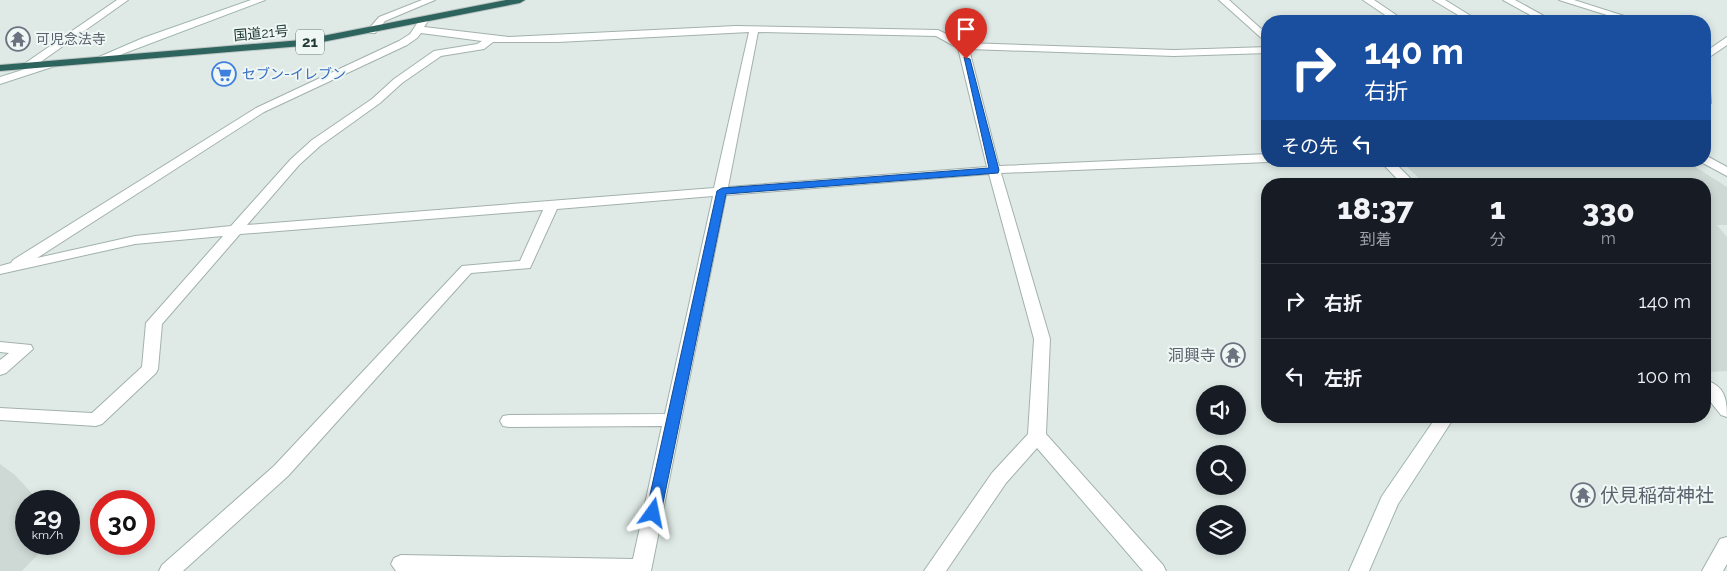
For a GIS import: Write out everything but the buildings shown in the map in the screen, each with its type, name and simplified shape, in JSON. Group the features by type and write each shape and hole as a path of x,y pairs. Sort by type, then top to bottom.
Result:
{"highway":[{"name":"国道21号","path":"0,68 302,43 421,25 520,0"}],"street":[{"path":"28,66 123,0"},
{"path":"97,60 146,40 260,0"},
{"path":"372,31 382,19 430,0"},
{"path":"1224,0 1261,34"},
{"path":"1368,0 1391,15"},
{"path":"1438,0 1464,15"},
{"path":"1508,0 1537,15"},
{"path":"1564,0 1615,15"},
{"path":"3,271 260,110 403,43 414,36 421,25 473,38 491,39 592,37 708,30 754,30 938,33 963,46 1174,53 1261,50"},
{"path":"401,564 641,570 722,191 754,30"},
{"path":"0,414 96,420 150,369 154,324 295,162 316,143 376,101 398,81 438,53 480,46 491,39"},
{"path":"1711,52 1727,40"},
{"path":"1711,44 1717,46"},
{"path":"934,571 998,478 1037,436 1042,339 994,170 963,46"},
{"path":"0,81 51,64"},
{"path":"3,271 135,240 237,230 994,170 1261,158"},
{"path":"1711,163 1727,172"},
{"path":"1392,167 1404,178"},
{"path":"170,571 281,471 467,269 525,265 552,205"},
{"path":"0,347 25,349 0,369"},
{"path":"1715,389 1727,411"},
{"path":"509,421 673,420"},
{"path":"1359,571 1389,501 1441,423"},
{"path":"1037,436 1156,571"},
{"path":"1712,571 1727,545"}],"shaded area":[{"path":"1407,167 1695,167 1727,187 1727,225 1717,225 1727,237 1727,371 1711,372 1711,178 1419,178"},
{"path":"0,464 15,475 29,490 15,490 15,555 37,555 22,571 0,571"}],"place":[{"name":"可児念法寺","path":"18,39"},
{"name":"セブン-イレブン","path":"224,74"},
{"name":"洞興寺","path":"1233,355"},
{"name":"伏見稲荷神社","path":"1583,495"}],"route":[{"path":"653,513 722,191 994,170 966,59"}]}
